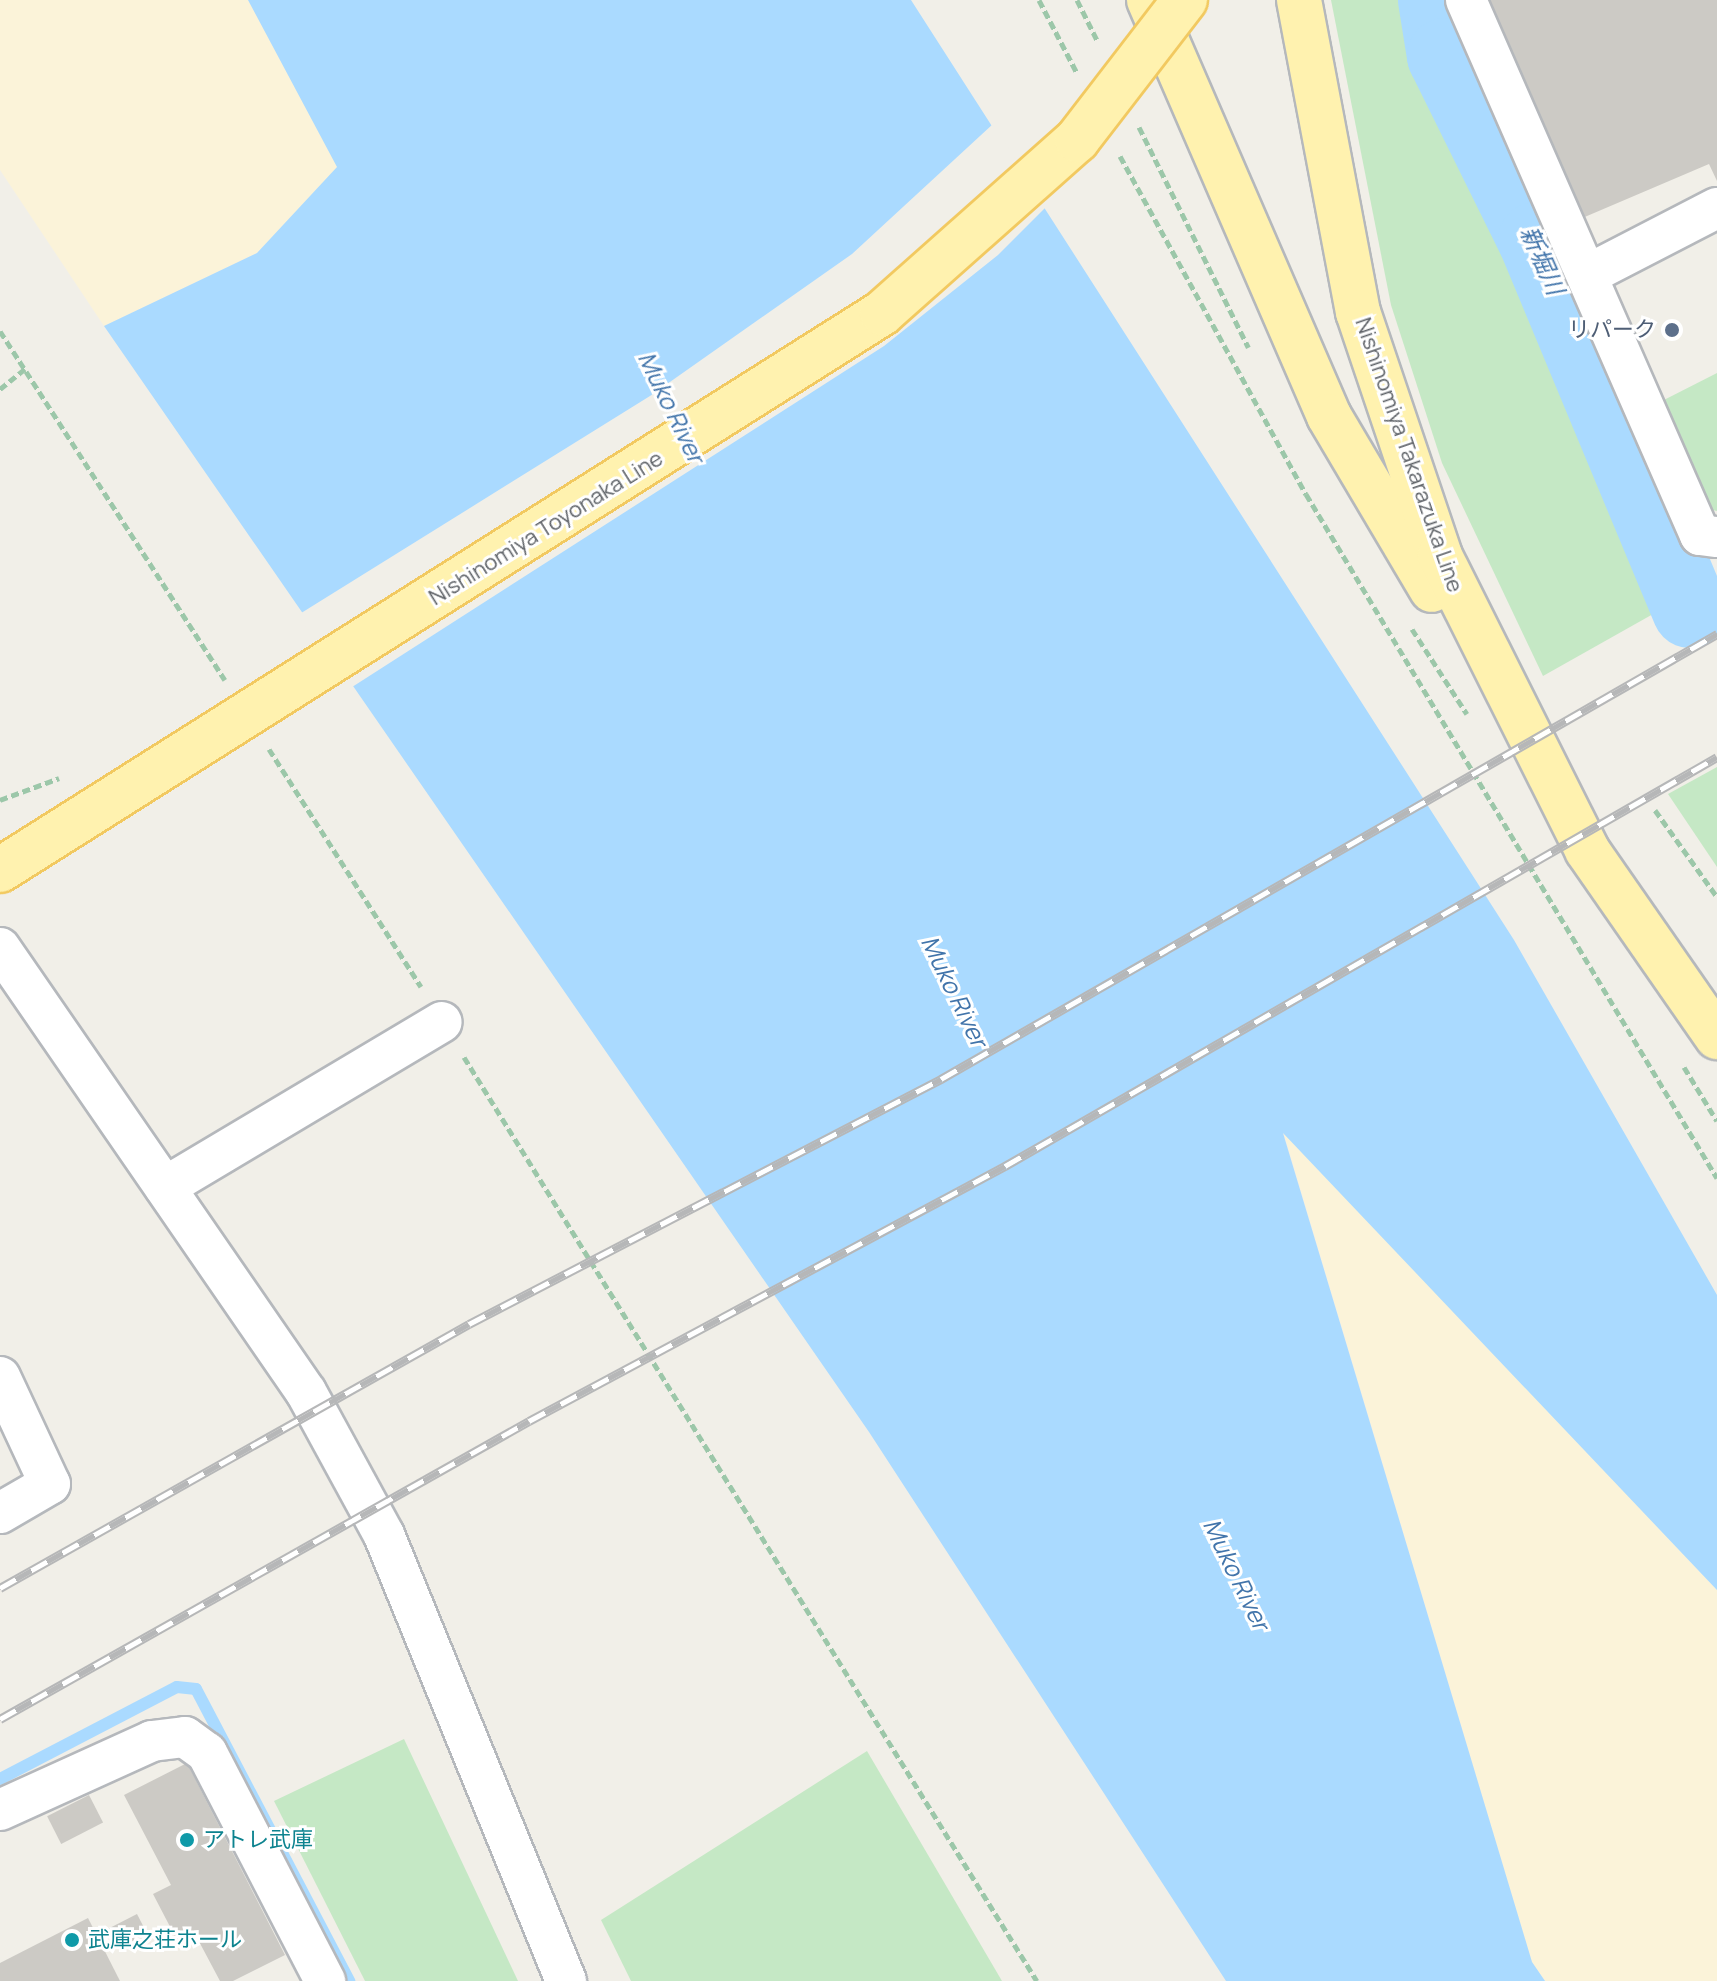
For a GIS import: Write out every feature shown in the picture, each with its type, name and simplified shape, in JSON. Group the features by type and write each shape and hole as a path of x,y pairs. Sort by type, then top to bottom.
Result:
{"main road":[{"path":"1149,0 1329,416 1587,850"},
{"name":"Nishinomiya Toyonaka Line","path":"0,870 882,313 1077,140 1185,0"},
{"name":"Nishinomiya Takarazuka Line","path":"1299,0 1358,312 1390,415 1467,616 1587,850 1717,1037"}],"street":[{"path":"1466,0 1700,535 1717,537"},
{"path":"1587,275 1717,208"},
{"path":"0,948 306,1392 384,1535 566,1981"},
{"path":"165,1187 442,1022"},
{"path":"0,1377 50,1484 0,1513"},
{"path":"0,1810 152,1741 185,1737 207,1753 325,1981"}],"path":[{"path":"1039,0 1082,84"},
{"path":"1092,48 1108,25"},
{"path":"1066,84 1083,60"},
{"path":"1111,140 1306,494 1717,1178"},
{"path":"0,331 231,689"},
{"path":"0,389 25,369"},
{"path":"212,686 239,670"},
{"path":"265,743 442,1022 1037,1981"},
{"path":"0,800 64,776"},
{"path":"1655,810 1717,897"}],"green space":[{"path":"1331,0 1400,0 1570,353 1678,600 1543,676 1442,463 1391,305"},
{"path":"1717,373 1717,511 1708,509 1658,403"},
{"path":"1717,767 1717,867 1668,794"},
{"path":"404,1739 518,1981 365,1981 274,1801"},
{"path":"867,1751 1002,1981 631,1981 601,1920"}],"sand":[{"path":"0,0 248,0 338,167 257,253 104,326 0,170"},
{"path":"1283,1131 1717,1590 1717,1981 1545,1981 1532,1962"}],"water":[{"name":"Muko River","path":"248,0 911,0 1514,940 1717,1295 1717,1590 1283,1133 1532,1962 1545,1981 1226,1981 869,1432 104,326 257,253 337,167"}],"pier":[{"path":"993,124 1046,207 998,255 884,346 349,689 298,615 650,396 852,254"}],"building":[{"path":"1488,0 1717,0 1717,181 1709,164 1580,219"},
{"name":"アトレ武庫","path":"187,1763 285,1955 233,1981 220,1981 195,1934 178,1942 153,1894 171,1885 124,1795"},
{"path":"89,1795 103,1823 61,1844 47,1816"},
{"path":"137,1914 147,1934 117,1949 107,1929"},
{"name":"武庫之荘ホール","path":"88,1918 120,1981 0,1981 0,1963"}],"waterway":[{"name":"新堀川","path":"1436,0 1445,56 1536,240 1690,610"},
{"path":"0,1779 177,1687 196,1689 349,1981"}],"railway":[{"path":"0,1588 469,1324 941,1079 1717,634"},
{"path":"0,1719 529,1421 1005,1166 1717,757"}],"place":[{"name":"リパーク","path":"1672,330"},
{"name":"アトレ武庫","path":"187,1840"},
{"name":"武庫之荘ホール","path":"72,1940"}]}
